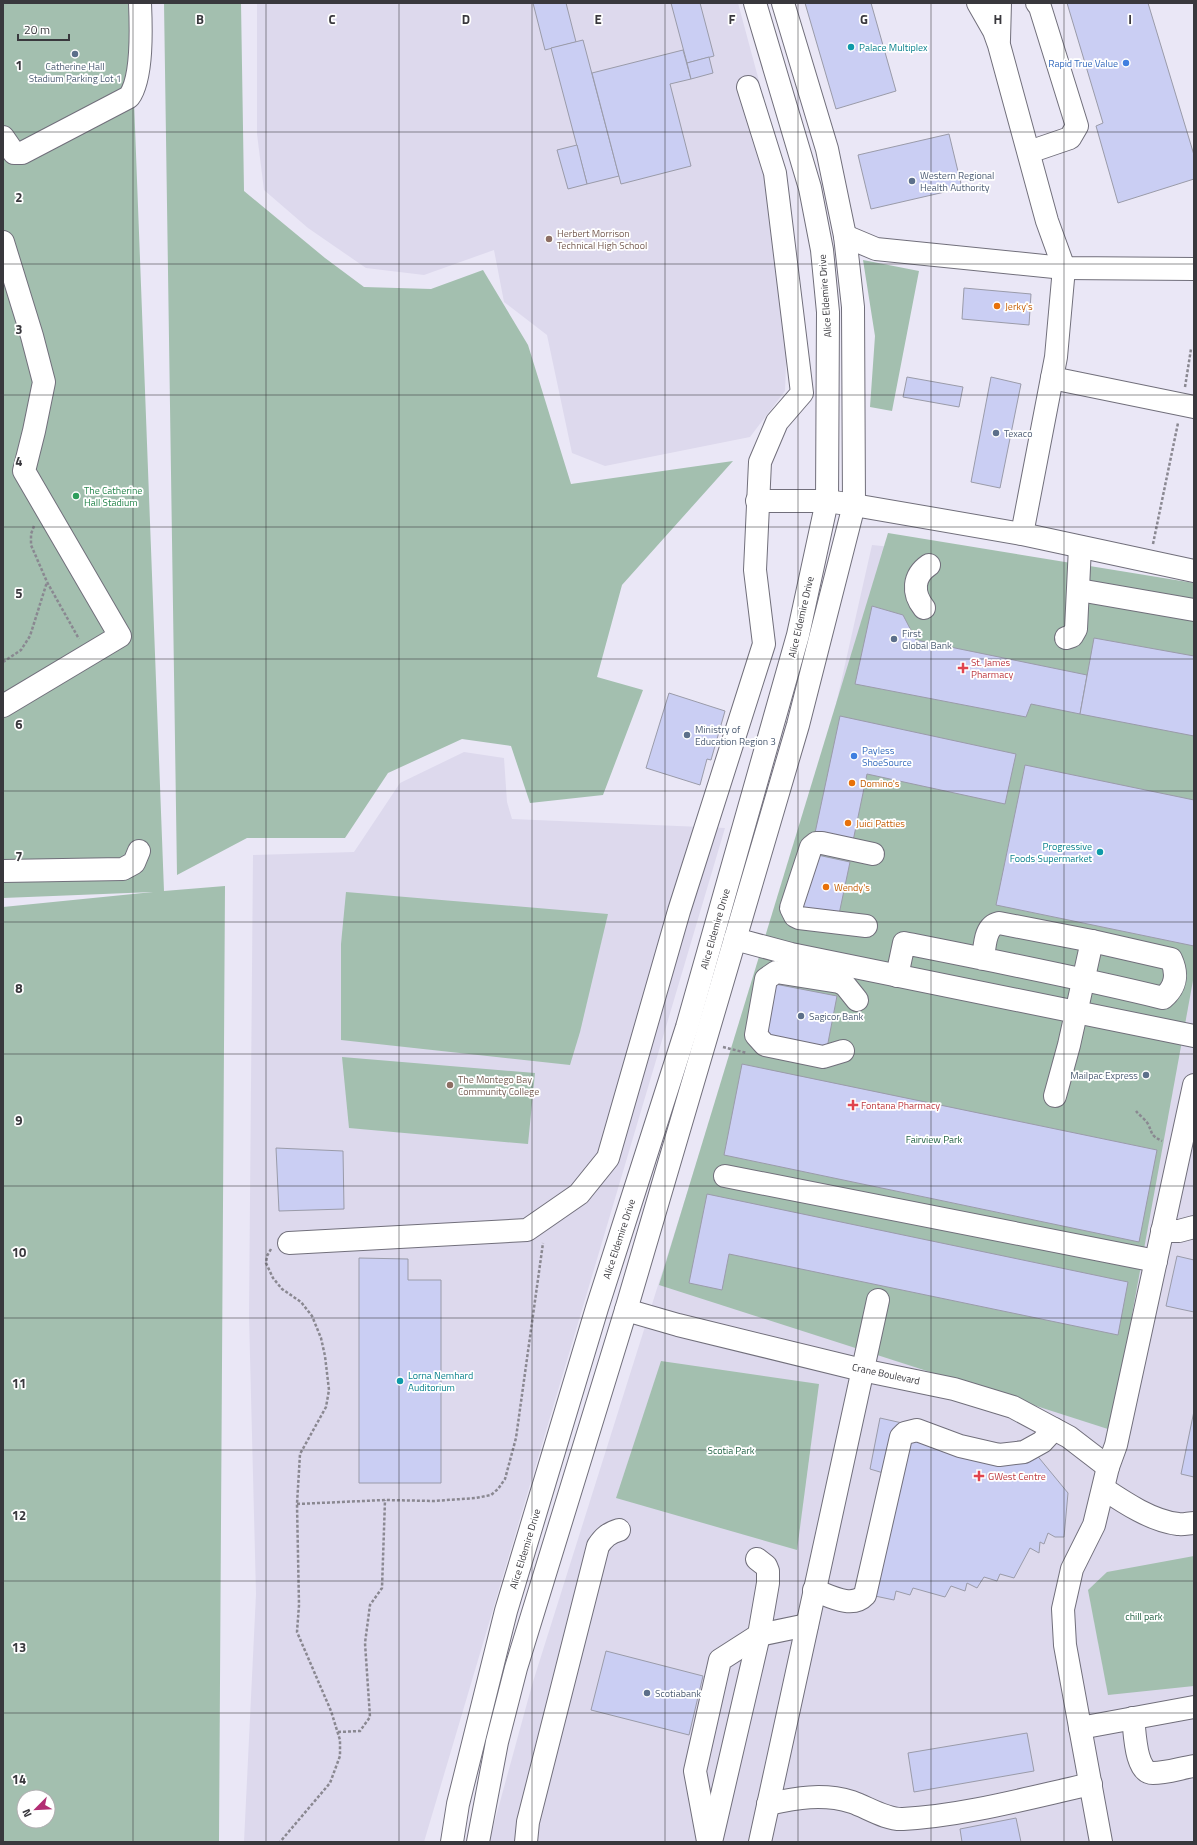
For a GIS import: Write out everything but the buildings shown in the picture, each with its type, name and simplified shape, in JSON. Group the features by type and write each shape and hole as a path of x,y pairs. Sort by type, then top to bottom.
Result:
{"main road":[{"path":"3,137 14,153 22,153 129,97 133,91 137,78 141,29 140,3"},
{"name":"Alice Eldemire Drive","path":"452,1842 458,1804 506,1611 597,1308 687,1027 798,636 827,501 828,312 822,250 810,188 756,3"},
{"path":"478,1842 497,1742 516,1668 626,1310 798,725 854,505 852,307 846,236 827,149 783,3"},
{"path":"978,3 994,31 999,45 1047,221 1064,268 1056,357 1022,534"},
{"path":"999,45 1000,3"},
{"path":"1029,152 1070,138 1077,126 1040,7 1037,3"},
{"path":"289,1243 527,1230 579,1194 608,1158 679,911 764,644 755,570 760,462 777,422 802,393 775,173 748,87"},
{"path":"846,236 876,249 1064,268 1194,269"},
{"path":"3,242 32,336 44,382 24,471 120,636 3,706"},
{"path":"1052,378 1188,406"},
{"path":"757,501 827,501 854,505 1022,534 1194,572"},
{"path":"1066,638 1072,636 1076,629 1080,547"},
{"path":"924,608 916,593 915,585 918,577 929,565"},
{"path":"1079,590 1194,610"},
{"path":"866,926 799,918 795,916 791,908 811,846 822,843 874,854"},
{"path":"3,871 123,869 134,863 140,851"},
{"path":"897,976 904,943 983,959 1083,978 1163,998 1170,992 1174,985 1176,976 1171,959 1092,941 999,923 992,926 988,931 983,959"},
{"path":"735,939 791,954 1194,1036"},
{"path":"1055,1096 1069,1045 1092,941"},
{"path":"843,1051 823,1057 765,1045 756,1035 766,979 776,972 839,982 845,985 857,1000"},
{"path":"1102,1842 1065,1645 1063,1609 1072,1569 1094,1525 1104,1490 1108,1467 1116,1445 1194,1085"},
{"path":"725,1176 1156,1261"},
{"path":"1162,1230 1180,1231 1194,1227"},
{"path":"760,1842 878,1300"},
{"name":"Crane Boulevard","path":"626,1310 678,1325 862,1370 954,1389 991,1400 1012,1407 1069,1437 1108,1467"},
{"path":"814,1590 849,1602 858,1601 865,1595 901,1437 905,1433 917,1430 960,1446 999,1455 1024,1452 1042,1442 1054,1429"},
{"path":"1104,1490 1131,1507 1152,1516 1179,1525 1194,1523"},
{"path":"526,1842 528,1822 598,1546 603,1538 610,1533 619,1530"},
{"path":"710,1842 759,1635 769,1577 766,1566 757,1560"},
{"path":"710,1842 695,1771 720,1660 759,1635 807,1626"},
{"path":"1080,1728 1194,1707"},
{"path":"1133,1718 1139,1762 1145,1770 1154,1773 1194,1766"},
{"path":"768,1804 814,1796 830,1797 850,1802 901,1820 1004,1803 1091,1784"}],"path":[{"path":"1149,562 1188,406 1191,349"},
{"path":"48,512 36,521 31,534 31,545 47,582 88,656"},
{"path":"3,662 21,650 30,636 47,582"},
{"path":"705,1042 744,1054 752,1053 765,1045"},
{"path":"1136,1111 1148,1124 1149,1130 1154,1137 1180,1149"},
{"path":"297,1504 385,1500 434,1501 476,1498 491,1495 498,1489 505,1479 516,1438 546,1217"},
{"path":"280,1842 330,1783 340,1756 340,1740 331,1711 297,1632 299,1605 297,1504 300,1454 326,1407 329,1390 321,1338 316,1324 301,1302 276,1284 266,1263 267,1256 274,1245 279,1242 289,1243"},
{"path":"338,1732 360,1731 370,1717 365,1643 370,1605 382,1588 385,1500"}],"shaded area":[{"name":"Herbert Morrison Technical High School","path":"257,3 738,3 766,107 764,178 778,254 787,337 785,391 750,437 605,466 572,453 547,335 504,302 494,250 424,275 366,268 308,228 264,190 257,134"},
{"path":"872,545 1020,560 1194,588 1194,1842 489,1842 532,1685 823,762"},
{"name":"The Montego Bay Community College","path":"464,752 504,758 507,802 512,819 725,828 424,1842 244,1842 256,1594 249,1316 253,855 354,852 400,783"}],"green space":[{"path":"3,3 136,3 134,101 164,891 225,886 219,1842 3,1842 3,907 153,892 3,898"},
{"path":"164,3 241,3 244,191 325,258 364,287 431,289 483,270 528,345 571,484 733,461 622,585 597,677 643,690 603,795 530,803 511,746 462,739 388,773 345,838 247,838 177,875"},
{"path":"863,260 919,271 892,411 870,407 875,336"},
{"name":"Fairview Park","path":"888,533 1194,583 1194,975 1111,1430 659,1285"},
{"path":"346,892 608,914 580,1032 570,1065 341,1040 341,944"},
{"path":"342,1057 535,1073 528,1144 349,1128"},
{"name":"Scotia Park","path":"661,1361 819,1384 797,1550 616,1498"},
{"name":"chill park","path":"1194,1556 1194,1686 1108,1695 1088,1590 1107,1572"}],"place":[{"name":"Palace Multiplex","path":"851,47"},
{"name":"Catherine Hall Stadium Parking Lot 1","path":"75,54"},
{"name":"Rapid True Value","path":"1126,63"},
{"name":"Western Regional Health Authority","path":"912,181"},
{"name":"Herbert Morrison Technical High School","path":"549,239"},
{"name":"Jerky's","path":"997,306"},
{"name":"Texaco","path":"996,433"},
{"name":"The Catherine Hall Stadium","path":"76,496"},
{"name":"First Global Bank","path":"894,639"},
{"name":"St. James Pharmacy","path":"963,668"},
{"name":"Ministry of Education Region 3","path":"687,735"},
{"name":"Payless ShoeSource","path":"854,756"},
{"name":"Domino's","path":"852,783"},
{"name":"Juici Patties","path":"848,823"},
{"name":"Progressive Foods Supermarket","path":"1100,852"},
{"name":"Wendy's","path":"826,887"},
{"name":"Sagicor Bank","path":"801,1016"},
{"name":"Mailpac Express","path":"1146,1075"},
{"name":"The Montego Bay Community College","path":"450,1085"},
{"name":"Fontana Pharmacy","path":"853,1105"},
{"name":"Lorna Nemhard Auditorium","path":"400,1381"},
{"name":"GWest Centre","path":"979,1476"},
{"name":"Scotiabank","path":"647,1693"}]}
